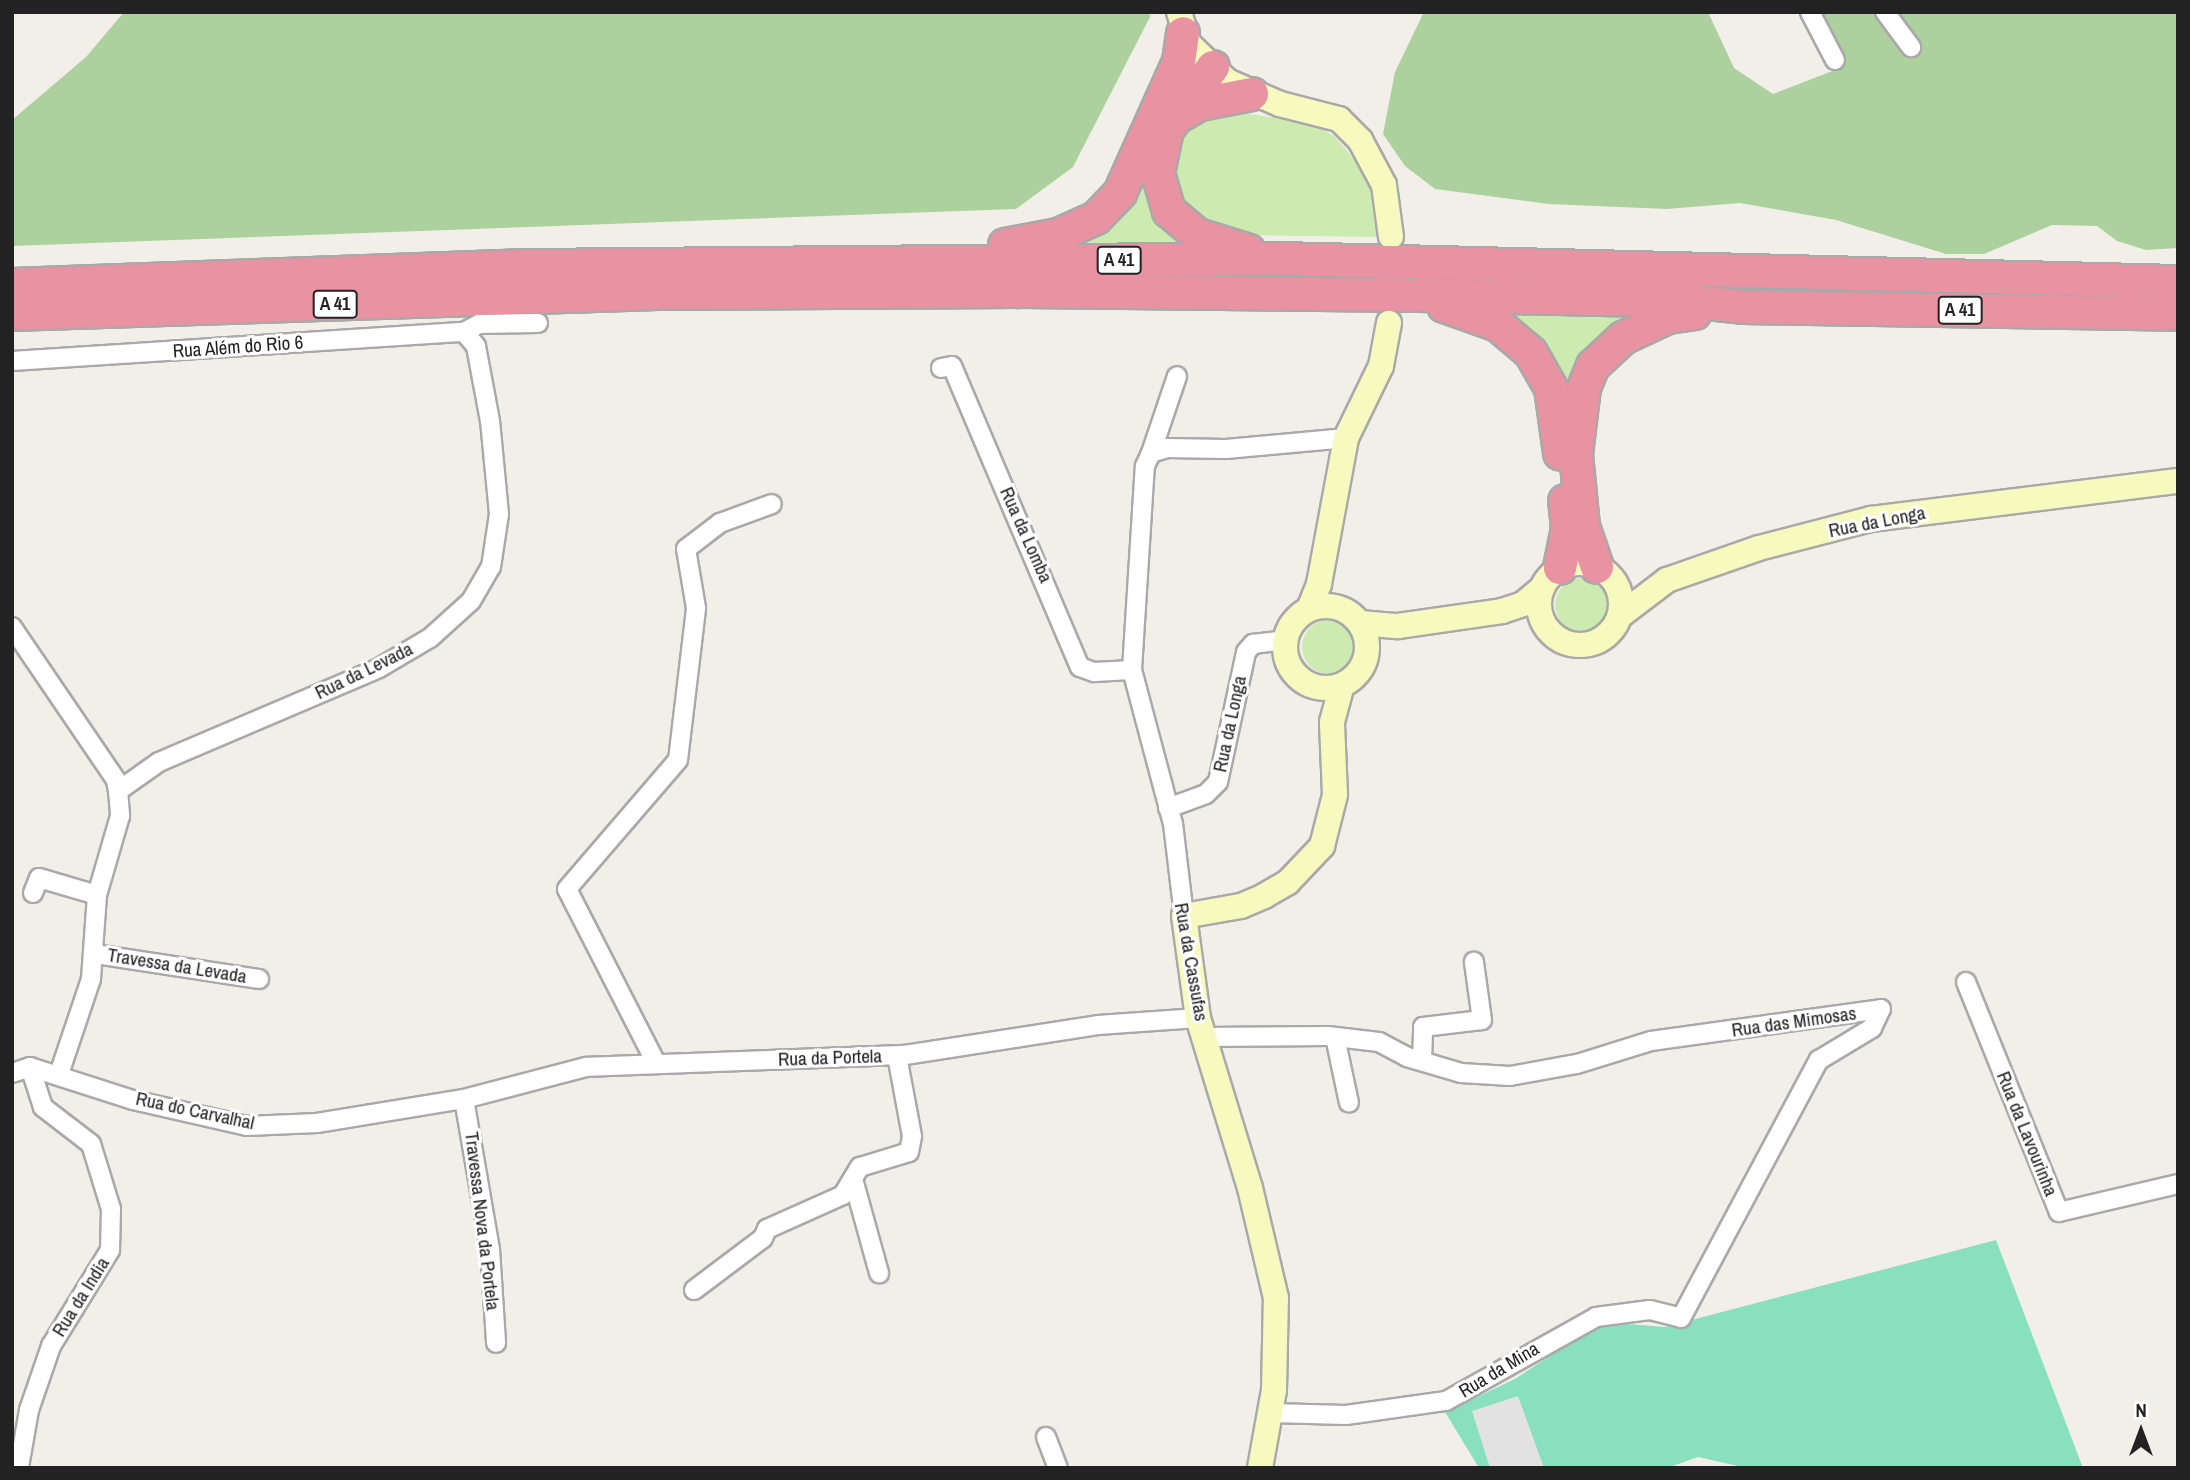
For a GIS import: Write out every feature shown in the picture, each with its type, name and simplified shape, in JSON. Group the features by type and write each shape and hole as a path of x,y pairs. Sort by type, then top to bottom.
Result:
{"highway":[{"path":"1185,19 1180,62 1166,112 1159,161 1169,211 1198,236 1281,259"},
{"path":"957,259 1058,236 1096,218 1132,174 1166,112 1175,87 1213,66"},
{"path":"1166,112 1252,94"},
{"name":"A 41","path":"12,285 525,266 957,259 1281,259 2178,282"},
{"name":"A 41","path":"12,314 671,293 1056,291 1397,310 1688,301 1743,307 2178,314"},
{"path":"1606,575 1583,526 1576,454 1579,411 1594,366 1623,338 1668,317 1743,307"},
{"path":"1397,310 1476,314 1516,338 1542,369 1556,411 1568,528 1551,578"}],"main road":[{"path":"1185,19 1196,54 1213,66 1227,81 1252,94 1339,118 1374,161 1384,185 1391,237"},
{"path":"1309,609 1346,438 1381,366 1397,310"},
{"name":"Rua da Longa","path":"1342,685 1353,678 1366,657 1407,635 1514,620 1544,624 1564,643 1592,644 1615,628 1621,615 1667,580 1759,548 1871,519 2178,481"},
{"path":"1326,537 1366,657"},
{"name":"Rua da Longa","path":"1551,578 1572,564 1606,575 1667,580"},
{"path":"1606,575 1621,615"},
{"path":"1332,722 1310,685 1287,662 1285,640 1298,616 1309,609 1398,626 1502,611 1523,604 1551,578"},
{"path":"1544,624 1539,612 1551,578"},
{"path":"1184,916 1241,906 1265,896 1288,882 1322,846 1335,794 1332,722 1342,685 1310,685"},
{"name":"Rua da Cassufas","path":"1184,916 1202,1028 1276,1298 1271,1413 1260,1468"}],"street":[{"path":"1810,12 1835,60"},
{"path":"1885,12 1911,47"},
{"path":"464,332 479,324 538,323"},
{"name":"Rua Além do Rio 6","path":"12,362 464,332"},
{"name":"Rua da Levada","path":"118,792 159,762 379,668 430,638 471,601 491,567 499,514 476,346 464,332"},
{"name":"Rua da Lomba","path":"941,368 952,366 1080,667 1094,672 1132,670"},
{"name":"Rua da Cassufas","path":"1177,376 1144,479 1132,670 1168,808 1184,916"},
{"path":"1151,453 1167,448 1226,449 1346,438"},
{"path":"655,1062 568,889 678,760 696,608 686,549 720,523 772,505"},
{"path":"12,627 116,780 118,792 120,816 96,895 95,954 60,1074"},
{"name":"Rua da Longa","path":"1168,808 1206,794 1218,782 1246,652 1254,644 1285,640"},
{"path":"33,893 39,878 96,895"},
{"name":"Travessa da Levada","path":"95,954 259,979"},
{"path":"1422,1061 1423,1027 1482,1020 1474,962"},
{"name":"Rua da Lavourinha","path":"1966,982 2059,1212 2178,1184"},
{"name":"Rua das Mimosas","path":"1202,1028 1380,1042 1422,1061 1461,1073 1510,1076 1577,1064 1651,1041 1881,1009 1872,1028 1819,1060 1681,1318"},
{"name":"Rua da Portela","path":"464,1099 586,1067 655,1062 897,1056 1098,1025 1202,1028"},
{"path":"1335,1037 1349,1102"},
{"path":"694,1290 763,1238 767,1229 843,1195 860,1167 909,1152 912,1136 897,1056"},
{"path":"12,1073 30,1067"},
{"name":"Rua do Carvalhal","path":"30,1067 60,1074 132,1100 247,1126 331,1121 464,1099"},
{"name":"Rua da India","path":"17,1467 29,1410 51,1346 110,1250 111,1209 91,1144 43,1107 30,1067"},
{"name":"Travessa Nova da Portela","path":"464,1099 490,1249 496,1343"},
{"path":"853,1179 878,1273"},
{"name":"Rua da Mina","path":"1271,1413 1346,1415 1446,1401 1596,1317 1650,1310 1681,1318"},
{"path":"1046,1437 1058,1468"},
{"path":"17,1467 29,1468"}],"green space":[{"path":"124,12 1141,12 1151,15 1073,167 1016,209 12,246 12,120 86,57"},
{"path":"1424,12 1708,12 1734,68 1773,94 1835,70 1821,12 2178,12 2178,248 2146,250 2117,241 2097,226 2052,225 1984,254 1946,254 1836,220 1740,203 1667,209 1549,204 1435,189 1405,166 1383,134 1395,72"},
{"path":"1224,110 1315,124 1335,137 1370,178 1379,237 1242,235 1199,219 1184,205 1175,182 1176,141 1198,117"},
{"path":"1144,175 1198,246 1072,244"},
{"path":"1497,314 1646,318 1569,412"},
{"path":"1582,578 1601,586 1609,605 1601,624 1582,632 1563,624 1555,605 1563,586"},
{"path":"1329,620 1348,628 1356,647 1348,666 1329,674 1310,666 1302,647 1310,628"},
{"path":"1996,1240 2083,1468 1747,1468 1698,1457 1667,1468 1479,1468 1445,1412 1515,1379 1602,1322 1665,1327"}],"shaded area":[{"path":"1518,1396 1544,1468 1490,1468 1472,1411"}]}
